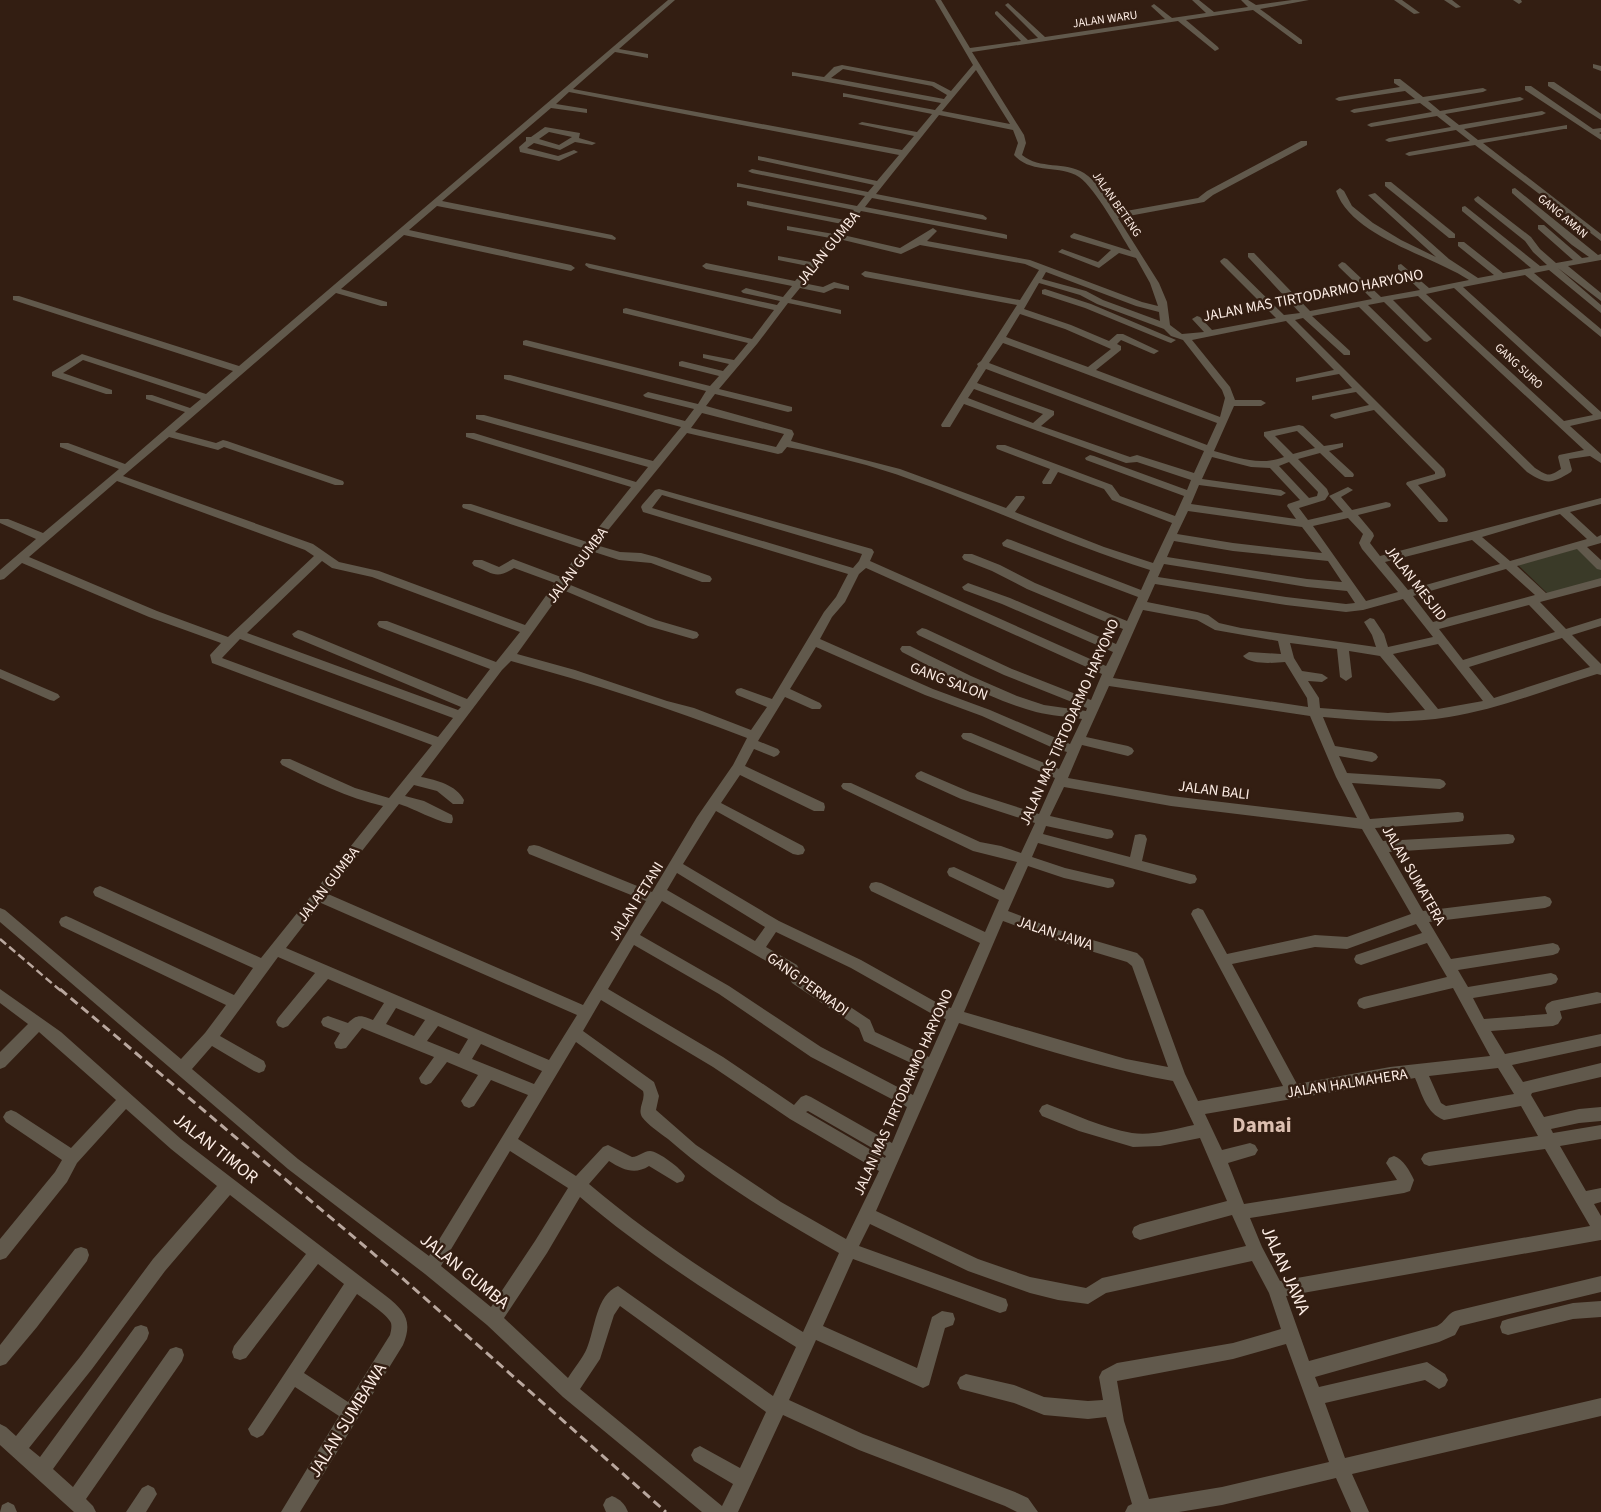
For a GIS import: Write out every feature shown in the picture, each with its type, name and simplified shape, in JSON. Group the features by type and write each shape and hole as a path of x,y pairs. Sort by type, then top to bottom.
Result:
{"street":[{"path":"0,576 404,232 672,0"},
{"name":"JALAN BETENG","path":"938,0 967,51 978,64 1016,128 1022,143 1018,156 1021,160 1040,166 1082,175 1113,216 1138,256 1162,303 1163,318 1167,327"},
{"path":"1195,0 1212,14"},
{"path":"1244,0 1299,42"},
{"name":"JALAN WARU","path":"967,51 1306,0"},
{"path":"1397,0 1416,12"},
{"path":"1447,0 1458,7"},
{"path":"1008,5 1043,39"},
{"path":"1154,6 1170,20"},
{"path":"996,13 1026,42"},
{"path":"1180,19 1214,49"},
{"path":"614,50 645,56"},
{"name":"JALAN GUMBA","path":"182,1070 210,1038 263,966 498,667 509,656 589,546 686,427 713,388 751,345 903,153 978,64"},
{"path":"826,79 842,67 934,84 949,98"},
{"path":"795,74 949,98"},
{"path":"1397,81 1601,238"},
{"path":"1551,84 1601,118"},
{"path":"1339,99 1406,88"},
{"path":"1528,88 1601,138"},
{"path":"568,90 903,153"},
{"path":"1354,111 1483,90"},
{"path":"846,95 936,114 1016,128"},
{"path":"1371,124 1520,100"},
{"path":"550,105 584,111"},
{"path":"1389,140 1542,113"},
{"path":"862,124 919,135"},
{"path":"1409,154 1564,127"},
{"path":"514,136 534,140 560,148 574,139 577,136 575,134 548,129 534,140 523,147 523,150 559,159 574,152"},
{"path":"1592,132 1601,130"},
{"path":"574,139 592,143"},
{"path":"1113,216 1202,200 1210,193 1304,143"},
{"path":"761,158 880,184"},
{"path":"752,171 983,218"},
{"path":"1388,184 1453,266"},
{"path":"740,185 1004,237"},
{"path":"1340,191 1343,200 1356,215 1399,242 1435,261 1453,266 1476,281"},
{"path":"1395,191 1372,195 1418,222 1452,236"},
{"name":"GANG AMAN","path":"1515,191 1576,243 1598,257"},
{"path":"1478,198 1528,239 1536,250 1601,310"},
{"path":"750,202 848,223"},
{"path":"437,203 612,238"},
{"path":"1465,209 1538,269"},
{"path":"790,228 891,247 901,251 933,231"},
{"path":"1541,228 1580,261"},
{"path":"404,232 571,268"},
{"path":"1074,236 1138,256"},
{"path":"918,242 1027,262 1139,304 1163,310"},
{"path":"1461,244 1501,276"},
{"path":"1062,252 1099,265 1117,250"},
{"path":"1251,255 1277,299 1284,318 1341,371 1441,473 1439,476 1411,484 1443,520"},
{"name":"JALAN MAS TIRTODARMO HARYONO","path":"1178,338 1598,257"},
{"path":"781,258 814,265"},
{"path":"1224,261 1277,299 1305,313 1347,353"},
{"path":"1342,264 1427,339"},
{"path":"589,265 783,304 838,312"},
{"path":"706,266 824,290 834,285 846,288"},
{"path":"1555,266 1601,298"},
{"name":"GANG SURO","path":"1401,267 1422,291 1601,460"},
{"path":"946,424 982,364 1044,269"},
{"path":"1526,271 1601,334"},
{"path":"865,274 1020,307 1118,348 1089,371"},
{"path":"1037,280 1083,293 1100,302 1167,327 1178,338"},
{"path":"1456,285 1600,416 1563,424"},
{"path":"335,290 384,304"},
{"path":"746,291 783,304"},
{"path":"1045,292 1178,338"},
{"path":"16,298 241,370"},
{"path":"1360,303 1531,470 1543,478 1552,480 1567,470 1563,456 1592,452"},
{"path":"626,311 751,345"},
{"path":"1197,319 1209,332"},
{"path":"1110,344 1120,336 1154,352"},
{"path":"698,337 751,345"},
{"path":"999,338 1223,422"},
{"path":"1143,361 1178,338"},
{"name":"JALAN MAS TIRTODARMO HARYONO","path":"729,1512 895,1153 988,940 1026,860 1076,745 1223,422 1230,403 1227,389 1188,342 1178,338"},
{"path":"526,343 713,388 788,409"},
{"path":"706,356 736,363"},
{"path":"109,392 55,374 82,357 211,396 228,398"},
{"path":"682,364 726,375"},
{"path":"982,364 1210,451 1251,464 1273,465 1290,458 1339,445"},
{"path":"1299,380 1341,371"},
{"path":"506,377 778,452 789,434 788,432 706,411 700,407 648,395"},
{"path":"970,384 1050,413 1034,427"},
{"path":"1315,398 1359,389"},
{"path":"149,397 193,412"},
{"path":"961,399 1130,461 1137,458 1197,480 1281,493"},
{"path":"1230,403 1261,403"},
{"path":"1335,416 1376,407"},
{"path":"480,417 654,465"},
{"path":"1349,475 1299,428 1268,434 1324,494 1321,498 1292,506 1331,558 1363,606"},
{"path":"168,433 218,447 224,443 339,483"},
{"path":"470,435 636,490 651,500"},
{"path":"785,443 811,448 914,476 1038,526 1156,569 1286,601 1346,608 1363,606 1598,539"},
{"path":"64,445 126,468"},
{"path":"1001,447 1108,487 1116,498 1178,521"},
{"path":"1090,458 1187,501 1306,524 1386,505"},
{"path":"1273,465 1306,501"},
{"path":"1047,482 1056,467"},
{"path":"116,477 309,547 336,565 375,574 527,630"},
{"name":"JALAN MESJID","path":"1348,490 1334,495 1368,533 1369,536 1364,543 1492,703"},
{"path":"862,562 647,510 646,507 659,492 662,492 862,562 981,614 1108,676 1315,712 1388,718 1436,715 1492,703 1600,669 1532,600"},
{"path":"1008,513 1020,498"},
{"path":"1378,560 1601,501"},
{"path":"466,506 619,556 638,555 706,579"},
{"path":"1562,510 1598,539"},
{"path":"4,521 44,538"},
{"path":"1474,536 1506,565 1530,583 1544,598"},
{"path":"1171,537 1233,547 1331,558"},
{"path":"1007,543 1142,600 1204,618 1215,626 1283,638 1384,652 1440,640"},
{"path":"1579,545 1601,566"},
{"path":"321,556 245,626 239,634 216,654 215,658 218,661 440,743"},
{"path":"968,557 996,568 1031,586 1130,627"},
{"path":"21,558 153,614 229,642"},
{"name":"JALAN PETANI","path":"431,1268 713,804 738,768 828,615 841,599 862,562"},
{"path":"478,563 500,572 513,563 652,623 693,635"},
{"path":"1156,569 1350,587"},
{"path":"1430,627 1601,582"},
{"path":"968,587 1006,601 1119,650"},
{"path":"1370,622 1378,634 1384,652 1436,715"},
{"path":"1460,665 1601,622"},
{"path":"383,624 498,667"},
{"path":"922,632 1092,711"},
{"path":"239,634 461,716"},
{"path":"298,634 469,705"},
{"name":"JALAN SUMATERA","path":"1283,638 1288,658 1313,698 1315,712 1342,777 1354,797 1378,847 1601,1232"},
{"name":"GANG SALON","path":"814,641 929,692 986,713 1054,744 1128,751"},
{"path":"1342,646 1346,677"},
{"path":"906,649 998,694 1031,706 1073,712 1092,711"},
{"path":"509,656 572,673 665,705 690,711 753,740 774,752"},
{"path":"1249,656 1271,659 1288,658"},
{"path":"0,672 54,697"},
{"path":"1298,675 1322,678"},
{"path":"783,691 816,706"},
{"path":"741,692 775,704"},
{"name":"JALAN BALI","path":"967,736 1061,779 1171,801 1366,824 1458,817"},
{"path":"1330,750 1372,757"},
{"path":"286,762 378,801 393,800 418,805 447,819"},
{"path":"738,768 819,807"},
{"path":"922,776 976,800 1042,821 1107,834"},
{"path":"1342,777 1440,784"},
{"path":"411,780 422,781 447,790 452,797 458,800"},
{"path":"847,786 978,847 1001,851 1064,873 1108,883"},
{"path":"713,804 798,850"},
{"path":"1035,837 1190,879"},
{"path":"1135,864 1140,839"},
{"path":"1378,847 1508,839"},
{"path":"534,850 658,896 757,948 774,925"},
{"path":"676,866 774,925 856,964 939,1011 1059,1048 1126,1066 1178,1075"},
{"path":"954,872 1007,898"},
{"path":"876,887 988,940"},
{"path":"100,892 263,966"},
{"path":"319,896 587,1013"},
{"path":"1224,960 1315,941 1347,943 1420,917 1545,902"},
{"name":"JALAN GUMBA","path":"0,914 293,1164 431,1268 493,1320 569,1391 716,1512"},
{"name":"JALAN JAWA","path":"1000,914 1054,934 1132,956 1138,963 1178,1075 1218,1158 1256,1252 1276,1290 1340,1467 1360,1512"},
{"path":"1198,914 1294,1092"},
{"path":"66,922 237,1003"},
{"path":"1361,959 1431,936"},
{"path":"632,937 724,990 816,1052 916,1104"},
{"name":"GANG PERMADI","path":"757,948 792,969 798,979 866,1024 869,1036 933,1066"},
{"path":"1448,966 1554,949"},
{"path":"276,950 552,1068"},
{"path":"283,1022 325,972"},
{"path":"1364,1003 1460,988 1551,979"},
{"path":"600,992 718,1062 796,1114 888,1168"},
{"name":"JALAN TIMOR","path":"3,998 38,1022 176,1144 395,1314 401,1326"},
{"path":"1480,1026 1553,1020 1555,1018 1552,1008 1556,1005 1597,998"},
{"path":"376,1027 393,1000"},
{"path":"417,1044 435,1018"},
{"path":"328,1022 346,1037 359,1020 537,1092"},
{"path":"0,1062 38,1022"},
{"path":"574,1033 649,1087 652,1096 648,1113 691,1150 775,1207 849,1250 1000,1305"},
{"path":"462,1062 478,1037"},
{"path":"210,1038 259,1066"},
{"name":"JALAN HALMAHERA","path":"1194,1109 1390,1074 1420,1072 1501,1061 1601,1040"},
{"path":"426,1078 444,1054"},
{"path":"1420,1072 1436,1108 1444,1113 1523,1096 1527,1087 1601,1070"},
{"path":"469,1101 488,1072"},
{"path":"0,1252 61,1177 72,1158 126,1099"},
{"path":"796,1114 806,1102 895,1153"},
{"path":"1047,1111 1079,1124 1133,1140 1160,1139 1204,1130"},
{"path":"1540,1125 1579,1116 1601,1114"},
{"path":"11,1117 72,1158"},
{"path":"1429,1158 1471,1154 1601,1132"},
{"path":"508,1141 563,1178 578,1185 618,1219 720,1290 809,1337 923,1379 938,1323 942,1319 947,1319"},
{"path":"1218,1158 1250,1150"},
{"path":"493,1320 541,1247 578,1185 608,1152 636,1166 651,1158 677,1176"},
{"path":"1140,1232 1238,1209 1404,1186 1406,1180 1394,1163"},
{"path":"18,1448 86,1363 159,1265 229,1184"},
{"path":"1582,1199 1601,1195"},
{"path":"866,1214 952,1256 1033,1287 1063,1294 1088,1296 1102,1286 1256,1252"},
{"path":"1276,1290 1601,1232"},
{"path":"240,1352 317,1253"},
{"path":"0,1358 81,1255"},
{"path":"257,1428 354,1284"},
{"path":"1305,1371 1439,1334 1449,1329 1455,1319 1601,1284"},
{"path":"569,1391 594,1353 607,1310 618,1294 777,1407 975,1487 1009,1498 1022,1504 1029,1512"},
{"path":"1508,1327 1573,1312 1601,1309"},
{"name":"JALAN SUMBAWA","path":"290,1512 398,1339 401,1326"},
{"path":"42,1470 141,1333"},
{"path":"1292,1334 1234,1351 1112,1374 1108,1377 1115,1421 1138,1510 1222,1496 1340,1467 1469,1439 1601,1406"},
{"path":"0,1433 80,1506 176,1355"},
{"path":"1314,1397 1427,1371 1439,1380"},
{"path":"293,1376 351,1414"},
{"path":"966,1384 1014,1394 1044,1406 1088,1410 1114,1407"},
{"path":"700,1455 744,1480"},
{"path":"135,1512 148,1494"}],"green space":[{"path":"1578,548 1601,569 1601,580 1549,595 1518,565"}],"railway":[{"path":"0,939 61,991"},
{"path":"60,989 401,1277 666,1512"}],"district":[{"name":"Damai","path":"1262,1125"}]}
